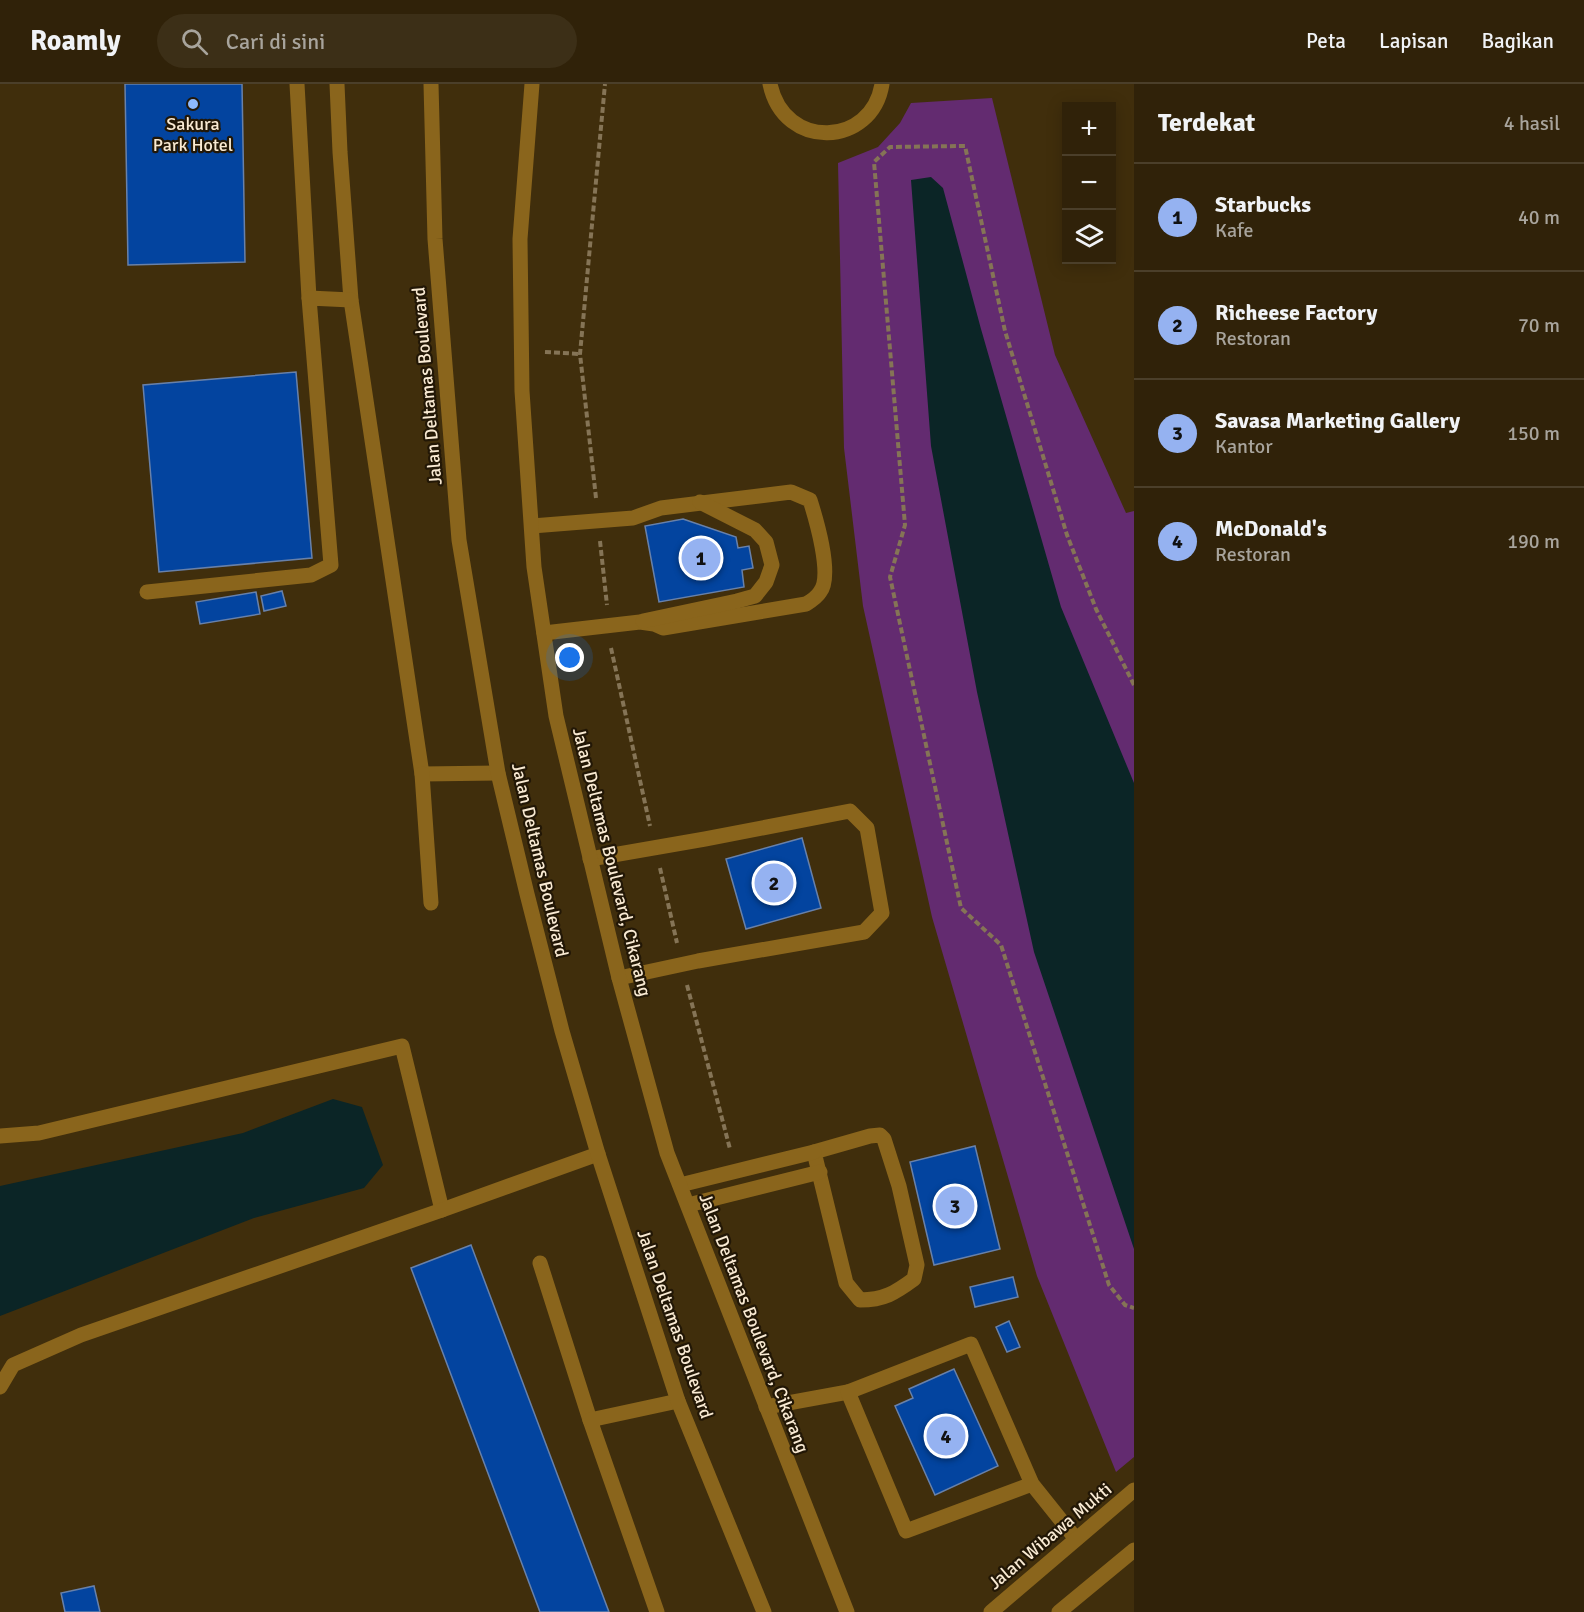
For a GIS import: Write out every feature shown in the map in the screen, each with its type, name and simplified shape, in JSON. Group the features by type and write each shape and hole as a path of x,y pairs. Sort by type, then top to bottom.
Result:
{"street":[{"path":"147,592 311,575 331,565 309,298 297,84"},
{"path":"337,84 351,300 422,774 431,903"},
{"name":"Jalan Deltamas Boulevard","path":"431,84 435,238 459,540 498,773 556,1009 598,1154 678,1401 764,1612"},
{"name":"Jalan Deltamas Boulevard, Cikarang","path":"532,84 520,239 522,391 534,567 556,716 619,978 667,1153 847,1612"},
{"path":"770,84 773,97 781,111 793,122 807,130 823,133 839,131 854,125 867,115 877,102 882,84"},
{"path":"309,298 351,300"},
{"path":"532,526 633,518 661,508 791,492 810,500 819,529 826,578 821,591 806,604 663,628 640,622"},
{"path":"544,633 640,622 755,596 766,582 771,565 766,542 755,530 700,502"},
{"path":"422,774 498,773"},
{"path":"590,859 850,811 867,828 882,913 864,932 682,964 619,978"},
{"path":"0,1136 39,1133 402,1046 442,1210"},
{"path":"680,1185 880,1135 884,1139 899,1186 917,1265 914,1279 896,1293 877,1300 860,1300 846,1283 814,1152"},
{"path":"0,1387 13,1365 81,1335 598,1154"},
{"path":"688,1205 820,1172"},
{"path":"540,1263 590,1419 657,1612"},
{"path":"766,1407 848,1392 971,1344 1032,1484 1076,1539"},
{"path":"848,1392 906,1531 1032,1484"},
{"path":"590,1419 678,1401"},
{"name":"Jalan Wibawa Mukti","path":"991,1612 1134,1490"},
{"path":"1059,1612 1134,1550"}],"path":[{"path":"605,84 580,354 612,658 682,964 736,1170"},
{"path":"1134,685 1096,609 1067,535 1005,331 965,146 890,147 874,162 905,525 890,577 961,908 1001,945 1109,1285 1125,1305 1134,1308"},
{"path":"522,351 580,354"}],"shaded area":[{"path":"992,98 1055,355 1126,513 1134,511 1134,1457 1116,1472 1037,1276 932,917 863,606 844,448 838,163 878,147 900,123 911,103"}],"water":[{"path":"931,177 943,188 1061,607 1134,783 1134,1249 1034,952 977,692 931,446 911,180"},
{"path":"333,1099 362,1107 383,1165 364,1188 254,1218 0,1316 0,1186 243,1133"}],"building":[{"path":"125,84 242,84 245,262 128,265"},
{"path":"296,372 312,558 159,572 143,385"},
{"path":"683,519 736,537 738,548 749,546 753,568 742,570 744,587 659,602 645,526"},
{"path":"282,591 286,606 264,611 261,596"},
{"path":"256,592 260,614 200,624 196,602"},
{"path":"802,838 821,908 746,929 726,859"},
{"path":"975,1146 1000,1249 934,1265 910,1162"},
{"path":"471,1245 609,1612 540,1612 411,1268"},
{"path":"1013,1277 1018,1297 975,1307 970,1287"},
{"path":"1009,1321 1020,1347 1007,1352 996,1327"},
{"path":"954,1369 998,1466 935,1495 895,1406 913,1398 909,1389"},
{"path":"94,1586 100,1612 65,1612 61,1593"}],"place":[{"name":"Sakura Park Hotel","path":"193,104"},
{"name":"Starbucks","path":"701,558"},
{"name":"Richeese Factory","path":"774,883"},
{"name":"Savasa Marketing Gallery","path":"955,1206"},
{"name":"McDonald's","path":"946,1436"}]}
